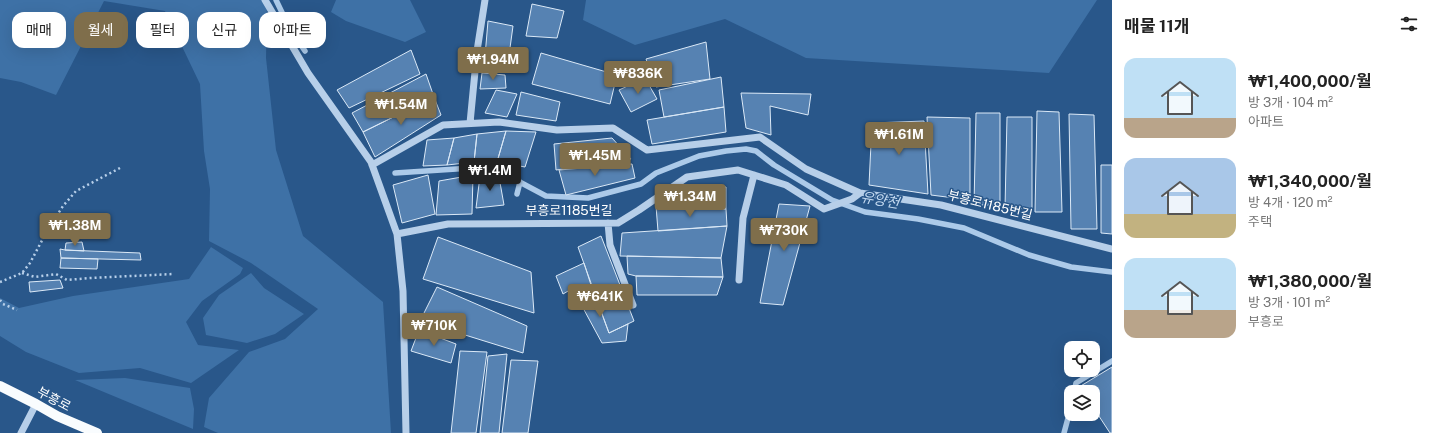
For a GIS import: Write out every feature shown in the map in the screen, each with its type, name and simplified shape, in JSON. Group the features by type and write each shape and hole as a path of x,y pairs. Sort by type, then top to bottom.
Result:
{"main road":[{"name":"부흥로","path":"0,386 57,416 97,433"}],"street":[{"path":"265,0 308,74 372,165 397,234 403,291 406,433"},
{"path":"470,123 477,51 485,0"},
{"name":"부흥로1185번길","path":"372,165 443,125 470,123 499,122 557,130 613,128 647,150 760,137 806,169 860,193 941,205 1112,249"},
{"name":"부흥로1185번길","path":"397,234 448,224 618,223 687,177 738,170 786,185 824,209 852,199 860,193"},
{"path":"739,280 743,218 754,175"},
{"path":"608,223 610,245 633,305"},
{"path":"20,433 36,404"}],"path":[{"path":"0,282 22,273 30,263 62,206 76,191 120,168"},
{"path":"22,273 35,276 56,274 67,280 174,274"},
{"path":"0,300 3,304 17,310"}],"shaded area":[{"path":"0,0 267,0 267,12 259,12 259,48 266,48 276,150 303,236 383,302 391,433 218,433 204,427 209,398 249,352 285,339 318,309 251,263 209,241 210,189 204,151 200,84 183,48 189,48 189,12 165,12 104,1 98,12 74,12 74,48 80,48 56,95 21,82 0,78"},
{"path":"336,0 410,0 426,32 405,42 346,21 331,12"},
{"path":"586,0 1097,0 1049,73 806,58 725,19 635,45 583,20"},
{"path":"211,247 243,268 240,274 202,301 186,322 198,345 239,350 191,383 140,368 79,373 26,352 0,336 0,298 19,308 73,296 189,279"},
{"path":"251,273 264,288 304,314 275,334 247,343 206,335 203,318 219,295"},
{"path":"125,378 190,388 194,409 193,429 75,380"}],"building":[{"path":"532,4 564,11 557,38 526,36"},
{"path":"488,21 513,26 507,70 484,68"},
{"path":"706,42 710,79 656,87 646,59"},
{"path":"411,50 420,74 349,108 337,90"},
{"path":"541,53 617,75 610,104 532,84"},
{"path":"482,73 505,75 506,88 480,89"},
{"path":"426,74 434,97 363,132 352,113"},
{"path":"721,77 724,107 664,117 659,90"},
{"path":"645,78 657,99 631,112 619,90"},
{"path":"496,90 517,94 507,117 485,113"},
{"path":"521,92 560,102 556,121 516,115"},
{"path":"741,93 811,94 808,115 770,106 771,135 746,128"},
{"path":"434,97 441,115 375,157 363,132"},
{"path":"724,107 726,132 652,144 647,120"},
{"path":"1037,111 1059,112 1062,212 1035,212"},
{"path":"976,113 1000,113 1000,205 974,205"},
{"path":"1069,114 1094,115 1097,229 1071,229"},
{"path":"927,117 970,118 970,200 931,195"},
{"path":"1007,117 1032,117 1032,209 1005,208"},
{"path":"924,121 928,194 869,185 872,123"},
{"path":"506,131 536,132 525,167 497,162"},
{"path":"506,131 497,162 474,162 477,134"},
{"path":"477,134 474,162 447,165 454,138"},
{"path":"454,138 447,165 423,166 427,140"},
{"path":"612,138 631,159 556,170 554,144"},
{"path":"632,164 635,178 566,195 559,170"},
{"path":"1101,165 1112,165 1112,234 1101,233"},
{"path":"428,175 435,214 402,223 393,185"},
{"path":"473,175 472,214 436,215 439,181"},
{"path":"480,176 499,177 504,205 476,208"},
{"path":"726,187 726,209 683,207 685,188"},
{"path":"779,204 810,206 783,305 760,303"},
{"path":"656,206 726,209 727,226 658,231"},
{"path":"727,226 721,258 620,256 622,233"},
{"path":"601,236 634,321 609,333 578,247"},
{"path":"438,237 531,272 534,313 423,279"},
{"path":"82,242 84,251 65,250 66,243"},
{"path":"60,249 140,253 141,260 61,258"},
{"path":"627,256 721,258 723,277 636,276 628,274"},
{"path":"61,258 98,259 97,269 60,268"},
{"path":"584,263 591,285 575,287 563,294 556,276"},
{"path":"636,276 723,277 717,295 637,295"},
{"path":"60,280 63,288 30,292 29,282"},
{"path":"591,285 609,333 628,324 626,341 602,343 576,295"},
{"path":"437,287 527,326 523,353 420,321"},
{"path":"419,330 456,344 451,363 411,351"},
{"path":"460,351 487,352 476,433 451,433"},
{"path":"507,354 499,433 480,433 488,356"},
{"path":"511,360 538,361 528,433 502,433"},
{"path":"1112,367 1112,433 1110,433 1100,418 1100,385 1082,385 1096,377 1100,377 1100,374"}],"waterway":[{"path":"276,0 290,29 305,51"},
{"name":"유양천","path":"395,173 487,167 546,196 588,198 641,184 656,173 699,156 746,149 756,151 774,165 832,200 865,212 918,219 964,228 1029,255 1071,267 1112,272"},
{"path":"517,194 520,182"},
{"path":"1076,385 1076,383 1112,361"},
{"path":"1064,433 1067,421"}]}
